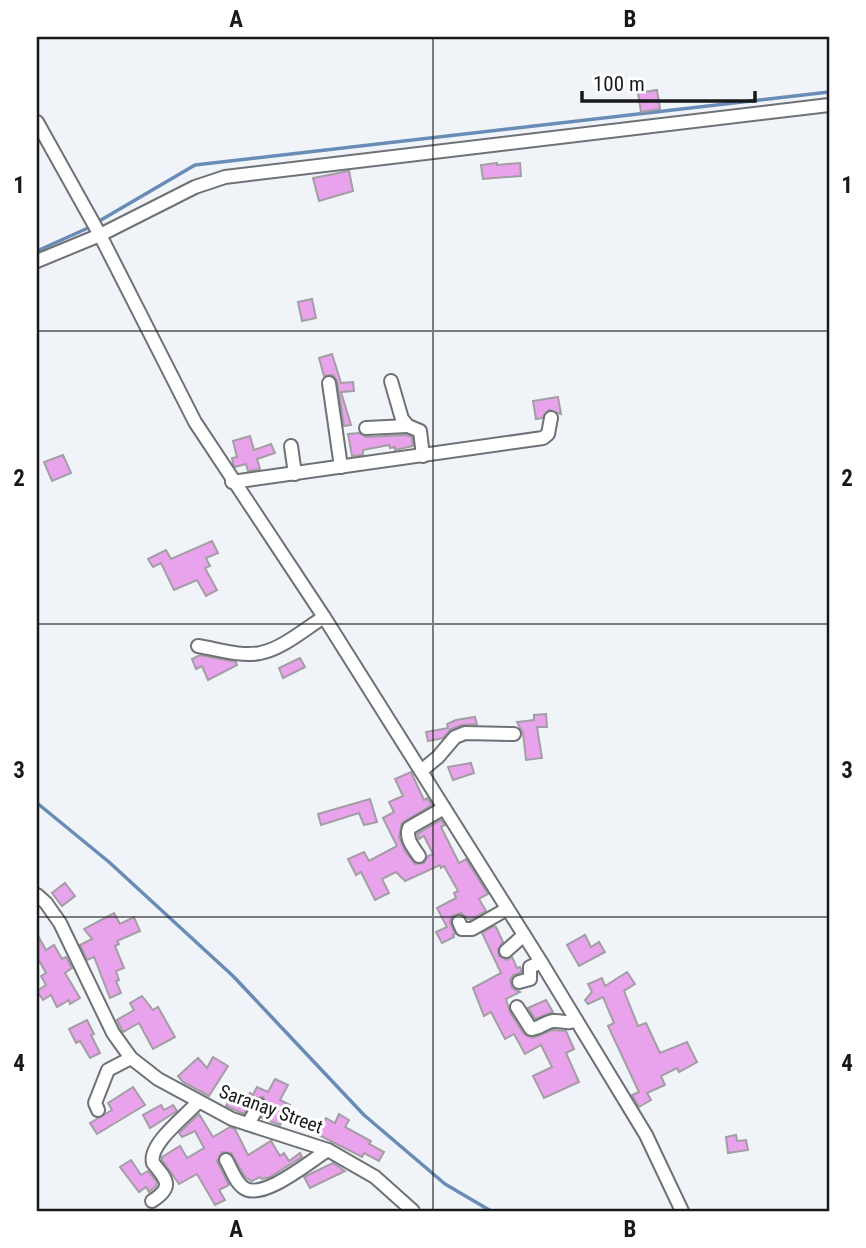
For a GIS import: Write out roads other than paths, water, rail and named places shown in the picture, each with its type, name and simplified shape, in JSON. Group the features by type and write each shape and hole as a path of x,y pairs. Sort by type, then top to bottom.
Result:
{"street":[{"path":"37,261 100,235 195,187 225,177 829,105"},
{"path":"37,122 100,235 195,422 232,482 324,617 541,962 646,1135 682,1211"},
{"path":"391,381 399,413 408,426"},
{"path":"328,383 341,467"},
{"path":"232,482 341,467 369,457 423,456 542,438 548,434 551,418"},
{"path":"366,428 408,426 419,431 423,456"},
{"path":"292,446 295,474"},
{"path":"198,646 260,653 276,647 324,617"},
{"path":"421,771 438,757 455,737 465,733 514,734"},
{"path":"419,856 409,841 409,828 444,808"},
{"name":"Saranay Street","path":"37,895 46,902 60,923 113,1032 131,1058 158,1079 198,1102 248,1124 328,1150 375,1177 413,1211"},
{"path":"459,922 462,929 472,929 508,909"},
{"path":"506,950 524,935"},
{"path":"519,982 530,978 529,968 541,962"},
{"path":"517,1007 531,1029 550,1022 570,1023 576,1020"},
{"path":"98,1110 96,1103 108,1070 131,1058"},
{"path":"152,1201 163,1194 167,1185 153,1163 153,1152 169,1130 198,1102"},
{"path":"248,1124 259,1105"},
{"path":"226,1160 240,1185 247,1191 255,1192 267,1190 328,1150"}],"waterway":[{"path":"101,220 195,165 829,92"},
{"path":"37,251 88,228"},
{"path":"37,803 109,862 233,976 364,1115 445,1184 491,1211"}]}
